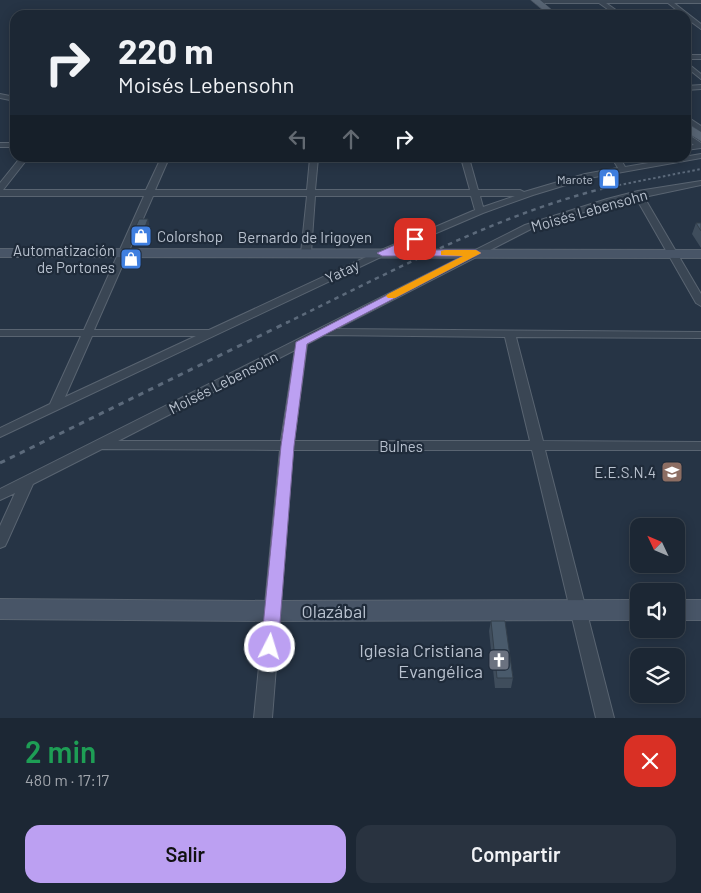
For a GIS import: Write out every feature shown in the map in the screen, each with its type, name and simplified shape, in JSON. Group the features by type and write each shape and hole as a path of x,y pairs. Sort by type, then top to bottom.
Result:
{"main road":[{"path":"537,1 548,10"},
{"path":"691,132 700,143"}],"street":[{"path":"537,1 701,0"},
{"path":"599,1 612,10"},
{"path":"669,1 680,10"},
{"path":"691,19 701,27"},
{"path":"691,68 701,77"},
{"path":"691,122 701,130"},
{"path":"0,188 21,162"},
{"path":"54,407 163,162"},
{"path":"306,253 314,162"},
{"path":"466,162 480,211"},
{"path":"618,162 622,169"},
{"name":"Yatay","path":"0,433 382,253 480,211 530,193 622,169 665,162"},
{"name":"Moisés Lebensohn","path":"0,496 528,228 552,218 638,194 701,183"},
{"path":"0,193 530,193"},
{"path":"638,194 701,303"},
{"name":"Bernardo de Irigoyen","path":"0,253 701,254"},
{"path":"320,332 510,335 701,335"},
{"path":"0,333 211,333"},
{"path":"510,335 605,718"},
{"path":"263,718 288,446 302,342"},
{"name":"Bulnes","path":"100,445 701,446"},
{"path":"0,542 27,482"},
{"name":"Olazábal","path":"0,609 273,611 630,610"},
{"path":"685,610 701,610"}],"building":[{"path":"139,219 148,219 142,235 132,235"},
{"path":"696,223 701,223 701,231"},
{"name":"Iglesia Cristiana Evangélica","path":"491,621 505,621 513,678 497,678"}],"railway":[{"path":"609,187 701,169"},
{"path":"286,323 444,246 484,229 525,213 609,187"},
{"path":"604,188 609,187"},
{"path":"0,463 288,322"}],"slow traffic":[{"path":"392,296 476,253 445,253"}],"place":[{"name":"Marote","path":"609,179"},
{"name":"Colorshop","path":"141,236"},
{"name":"Automatización de Portones","path":"131,259"},
{"name":"E.E.S.N.4","path":"672,472"},
{"name":"Iglesia Cristiana Evangélica","path":"499,660"}],"route":[{"path":"270,647 288,446 302,342 476,253 382,253 415,239"}]}
